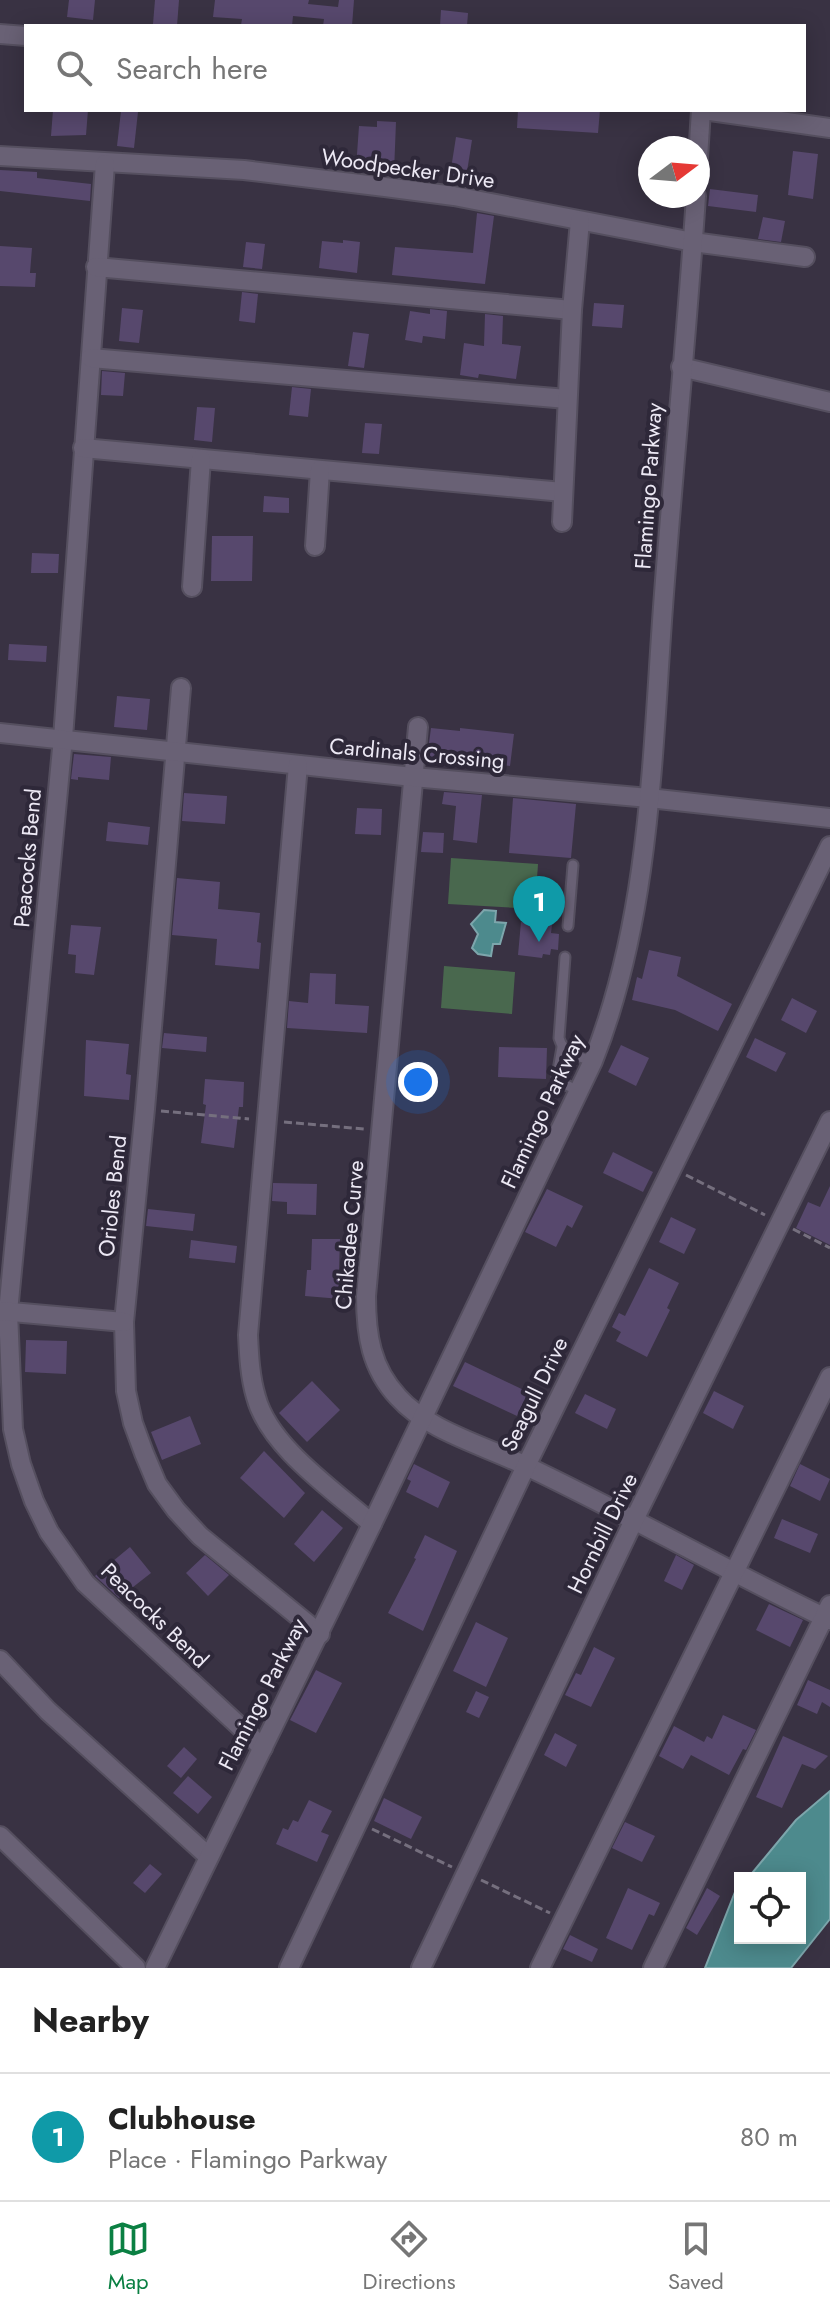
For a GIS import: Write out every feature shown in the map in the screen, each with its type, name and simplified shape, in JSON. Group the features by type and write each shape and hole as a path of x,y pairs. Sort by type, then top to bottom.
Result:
{"street":[{"path":"0,34 24,36"},
{"path":"700,136 702,112"},
{"path":"716,112 830,128"},
{"name":"Woodpecker Drive","path":"0,156 244,170 385,187 454,196 693,242 805,257"},
{"name":"Peacocks Bend","path":"105,164 63,738 4,1311 13,1429 25,1476 49,1532 67,1559 103,1602 263,1748"},
{"name":"Flamingo Parkway","path":"155,1968 320,1634 579,1091 610,1018 626,962 649,798 695,208"},
{"path":"562,522 572,310 580,221"},
{"path":"96,267 572,310"},
{"path":"91,358 567,399"},
{"path":"681,367 830,402"},
{"path":"83,448 563,492"},
{"path":"192,587 201,459"},
{"path":"315,546 320,470"},
{"name":"Orioles Bend","path":"181,688 124,1322 126,1391 144,1453 157,1484 200,1536 320,1634"},
{"name":"Chikadee Curve","path":"418,727 366,1296 370,1351 382,1376 399,1398 422,1418 526,1466 733,1573 828,1614"},
{"name":"Cardinals Crossing","path":"0,733 830,818"},
{"path":"298,765 248,1335 250,1367 256,1400 269,1426 295,1455 372,1524"},
{"name":"Seagull Drive","path":"289,1968 526,1466 830,846"},
{"name":"Hornbill Drive","path":"421,1968 634,1520 830,1121"},
{"path":"4,1311 124,1322"},
{"path":"540,1968 830,1377"},
{"path":"653,1968 828,1614"},
{"path":"0,1660 48,1711 208,1856"},
{"path":"0,1836 136,1968"}],"lane":[{"path":"568,926 573,865"},
{"path":"565,957 559,1038 568,1053 593,1061"},
{"path":"562,1047 557,1076 562,1083 579,1091"}],"path":[{"path":"672,1168 830,1248"}],"shaded area":[{"path":"451,858 538,864 535,909 448,904"},
{"path":"484,910 496,911 495,922 506,923 500,944 493,944 491,956 478,954 472,948 478,934 471,924"},
{"path":"444,966 515,972 512,1014 441,1008"},
{"path":"830,1791 830,1919 791,1968 705,1968 734,1895 734,1944 806,1944 806,1872 753,1872 796,1820"}],"building":[{"path":"69,0 95,0 93,20 67,17"},
{"path":"155,0 179,0 177,24 153,24"},
{"path":"215,0 309,0 308,4 338,7 339,0 354,0 352,24 323,24 324,19 293,16 292,24 241,24 242,19 213,17"},
{"path":"441,10 468,13 467,24 440,24"},
{"path":"53,112 88,112 86,135 51,136"},
{"path":"121,112 138,112 134,148 117,146"},
{"path":"518,112 600,112 598,133 517,128"},
{"path":"377,121 396,122 394,172 356,168 359,126 377,127"},
{"path":"456,137 472,140 466,178 450,175"},
{"path":"793,151 818,154 813,199 788,195"},
{"path":"0,170 37,172 37,178 91,184 90,201 0,191"},
{"path":"710,189 758,195 756,212 710,206"},
{"path":"477,213 494,216 485,284 392,275 395,247 473,253"},
{"path":"763,217 785,221 781,242 758,239"},
{"path":"343,240 360,242 357,273 319,268 322,241 343,243"},
{"path":"246,242 265,244 262,269 243,267"},
{"path":"0,246 32,248 30,273 36,273 35,287 0,286"},
{"path":"242,292 258,294 255,323 239,321"},
{"path":"594,303 624,305 622,328 592,326"},
{"path":"122,308 143,310 139,343 119,341"},
{"path":"430,309 447,311 445,339 423,336 422,343 405,340 410,311 430,314"},
{"path":"485,314 503,316 502,344 521,346 516,379 460,375 464,343 484,346"},
{"path":"353,332 369,334 364,368 348,366"},
{"path":"102,371 125,373 123,396 101,395"},
{"path":"292,387 311,389 308,417 289,415"},
{"path":"197,407 215,408 212,442 194,440"},
{"path":"365,423 382,424 379,454 362,453"},
{"path":"264,496 289,498 289,513 263,512"},
{"path":"212,536 253,536 252,581 211,581"},
{"path":"32,553 59,554 58,573 31,573"},
{"path":"9,644 47,646 46,662 8,660"},
{"path":"117,696 150,699 147,730 114,727"},
{"path":"431,728 514,734 510,766 481,762 480,766 427,758"},
{"path":"74,754 111,757 109,780 71,779"},
{"path":"444,792 482,795 477,843 453,840 456,806 442,804"},
{"path":"184,793 227,796 225,824 182,821"},
{"path":"513,798 576,804 571,858 509,853"},
{"path":"357,808 382,809 381,835 355,834"},
{"path":"108,822 150,827 148,845 106,841"},
{"path":"423,832 444,833 443,853 421,852"},
{"path":"177,878 220,882 218,909 260,913 257,942 261,943 259,969 215,965 217,939 172,935"},
{"path":"532,915 553,917 551,933 559,934 558,950 551,949 550,955 543,954 542,958 518,955 521,922 532,923"},
{"path":"71,925 101,927 94,975 75,973 76,955 68,954"},
{"path":"649,950 681,957 677,976 732,1004 718,1031 675,1010 632,1000 637,977 642,979"},
{"path":"310,973 336,974 335,1004 369,1006 367,1033 287,1028 289,1001 308,1003"},
{"path":"792,998 817,1011 806,1033 781,1020"},
{"path":"164,1033 207,1037 206,1052 162,1048"},
{"path":"755,1038 786,1053 776,1072 746,1057"},
{"path":"86,1040 129,1044 126,1074 131,1075 129,1100 84,1096"},
{"path":"621,1045 649,1058 636,1086 608,1072"},
{"path":"499,1047 547,1048 546,1079 498,1077"},
{"path":"205,1079 244,1082 243,1107 239,1107 234,1148 201,1143 206,1105 203,1104"},
{"path":"613,1152 653,1172 643,1192 603,1173"},
{"path":"273,1183 317,1184 316,1215 287,1214 287,1202 272,1201"},
{"path":"830,1186 830,1245 796,1228 808,1202 820,1207"},
{"path":"547,1189 583,1206 572,1228 567,1225 556,1247 525,1232"},
{"path":"148,1209 195,1214 193,1231 146,1226"},
{"path":"671,1217 696,1229 684,1254 659,1242"},
{"path":"312,1239 340,1239 339,1272 355,1274 353,1300 305,1296 307,1270 311,1270"},
{"path":"191,1240 237,1246 235,1263 189,1258"},
{"path":"649,1268 679,1283 667,1308 670,1310 647,1357 616,1341 621,1332 612,1327 619,1313 625,1316"},
{"path":"26,1340 67,1341 66,1374 25,1372"},
{"path":"465,1362 528,1392 517,1416 453,1386"},
{"path":"312,1381 340,1410 307,1442 279,1413"},
{"path":"714,1391 744,1406 733,1429 703,1413"},
{"path":"585,1394 616,1409 607,1429 575,1413"},
{"path":"190,1416 201,1444 162,1460 151,1432"},
{"path":"264,1451 305,1493 284,1518 240,1478"},
{"path":"414,1464 450,1482 438,1508 406,1492 411,1481 407,1479"},
{"path":"800,1464 830,1479 820,1501 790,1486"},
{"path":"322,1510 343,1528 314,1562 294,1544"},
{"path":"782,1519 818,1534 810,1553 774,1538"},
{"path":"425,1535 457,1551 423,1631 388,1613"},
{"path":"130,1547 151,1573 119,1598 95,1576"},
{"path":"205,1555 229,1575 208,1596 186,1573"},
{"path":"676,1555 694,1565 682,1590 664,1581"},
{"path":"769,1604 803,1620 790,1647 756,1630"},
{"path":"476,1622 508,1638 486,1687 453,1671"},
{"path":"594,1647 615,1658 591,1707 565,1695 576,1673 581,1675"},
{"path":"316,1670 342,1683 316,1733 290,1720"},
{"path":"808,1680 830,1690 830,1707 822,1702 817,1714 797,1705"},
{"path":"476,1691 489,1697 479,1718 466,1712"},
{"path":"723,1715 756,1730 729,1775 691,1755 683,1769 659,1756 674,1726 704,1742 707,1736 712,1739"},
{"path":"555,1733 577,1745 566,1767 544,1755"},
{"path":"783,1736 828,1756 815,1769 802,1764 782,1808 756,1797"},
{"path":"184,1747 197,1759 181,1778 167,1766"},
{"path":"188,1776 212,1797 198,1814 173,1793"},
{"path":"384,1798 422,1817 411,1839 374,1821"},
{"path":"309,1800 332,1811 321,1832 329,1835 317,1862 276,1844 283,1828 288,1830 293,1820 298,1822"},
{"path":"625,1822 655,1836 642,1862 612,1848"},
{"path":"150,1864 162,1874 145,1893 133,1883"},
{"path":"628,1888 660,1903 654,1916 649,1914 632,1950 606,1938"},
{"path":"707,1888 720,1896 697,1935 686,1928"},
{"path":"570,1935 598,1949 592,1962 563,1949"}],"place":[{"name":"Clubhouse","path":"539,942"}]}
